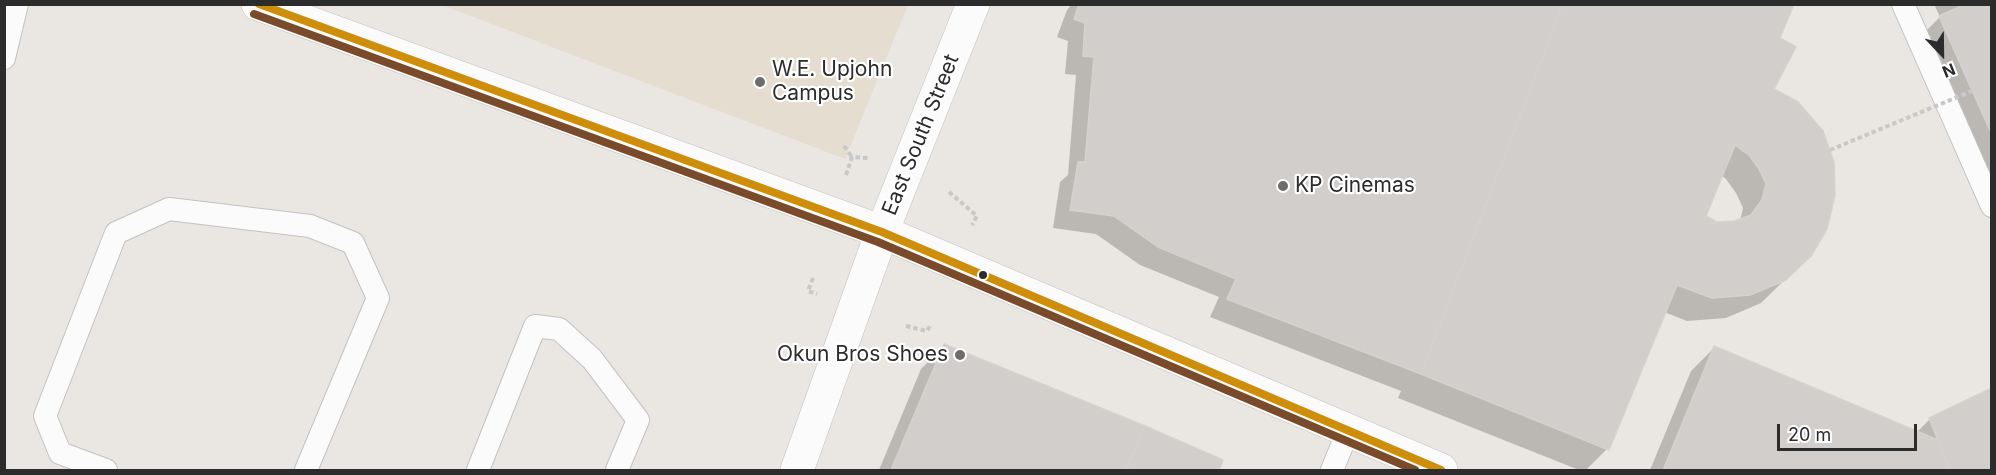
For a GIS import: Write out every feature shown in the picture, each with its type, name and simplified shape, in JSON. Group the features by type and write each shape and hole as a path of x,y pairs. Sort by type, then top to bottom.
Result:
{"street":[{"path":"258,4 882,232 1441,471"},
{"name":"East South Street","path":"797,471 882,232 974,4"}],"lane":[{"path":"4,58 17,4"},
{"path":"1903,4 1992,206"},
{"path":"106,471 60,453 45,416 116,234 169,209 310,226 353,243 378,298 306,471"},
{"path":"478,471 535,326 559,329 592,359 638,420 617,471"},
{"path":"1332,471 1348,431"}],"path":[{"path":"1830,150 1972,91"},
{"path":"844,146 852,158"},
{"path":"852,158 869,158"},
{"path":"846,176 852,158"},
{"path":"949,192 976,216 968,234"},
{"path":"808,291 813,278"},
{"path":"906,326 927,331 931,324"}],"shaded area":[{"name":"W.E. Upjohn Campus","path":"442,5 908,5 845,159"}],"building":[{"name":"KP Cinemas","path":"1079,4 1563,4 1421,374 1227,299 1236,279 1158,247 1114,216 1070,210 1078,162 1085,162 1094,57 1083,56 1085,23 1074,19"},
{"path":"1563,4 1794,4 1780,38 1796,47 1774,89 1798,102 1823,131 1834,162 1835,195 1827,229 1811,256 1786,280 1750,295 1712,298 1677,285 1609,450 1421,374","holes":["1735,145 1750,156 1766,184 1762,200 1751,215 1735,221 1717,222 1706,216"]},
{"path":"1966,4 1992,4 1992,135 1939,16"},
{"path":"944,344 1145,426 1126,470 891,470"},
{"path":"1714,346 1938,440 1950,470 1669,470 1664,468"},
{"path":"1992,388 1992,470 1950,470 1929,418"},
{"path":"1145,426 1223,460 1219,470 1126,470"}],"transit line":[{"path":"259,4 882,232 1441,470"},
{"path":"254,14 878,242 1415,470"}],"place":[{"name":"W.E. Upjohn Campus","path":"760,82"},
{"name":"KP Cinemas","path":"1283,186"},
{"name":"Okun Bros Shoes","path":"960,355"}]}
